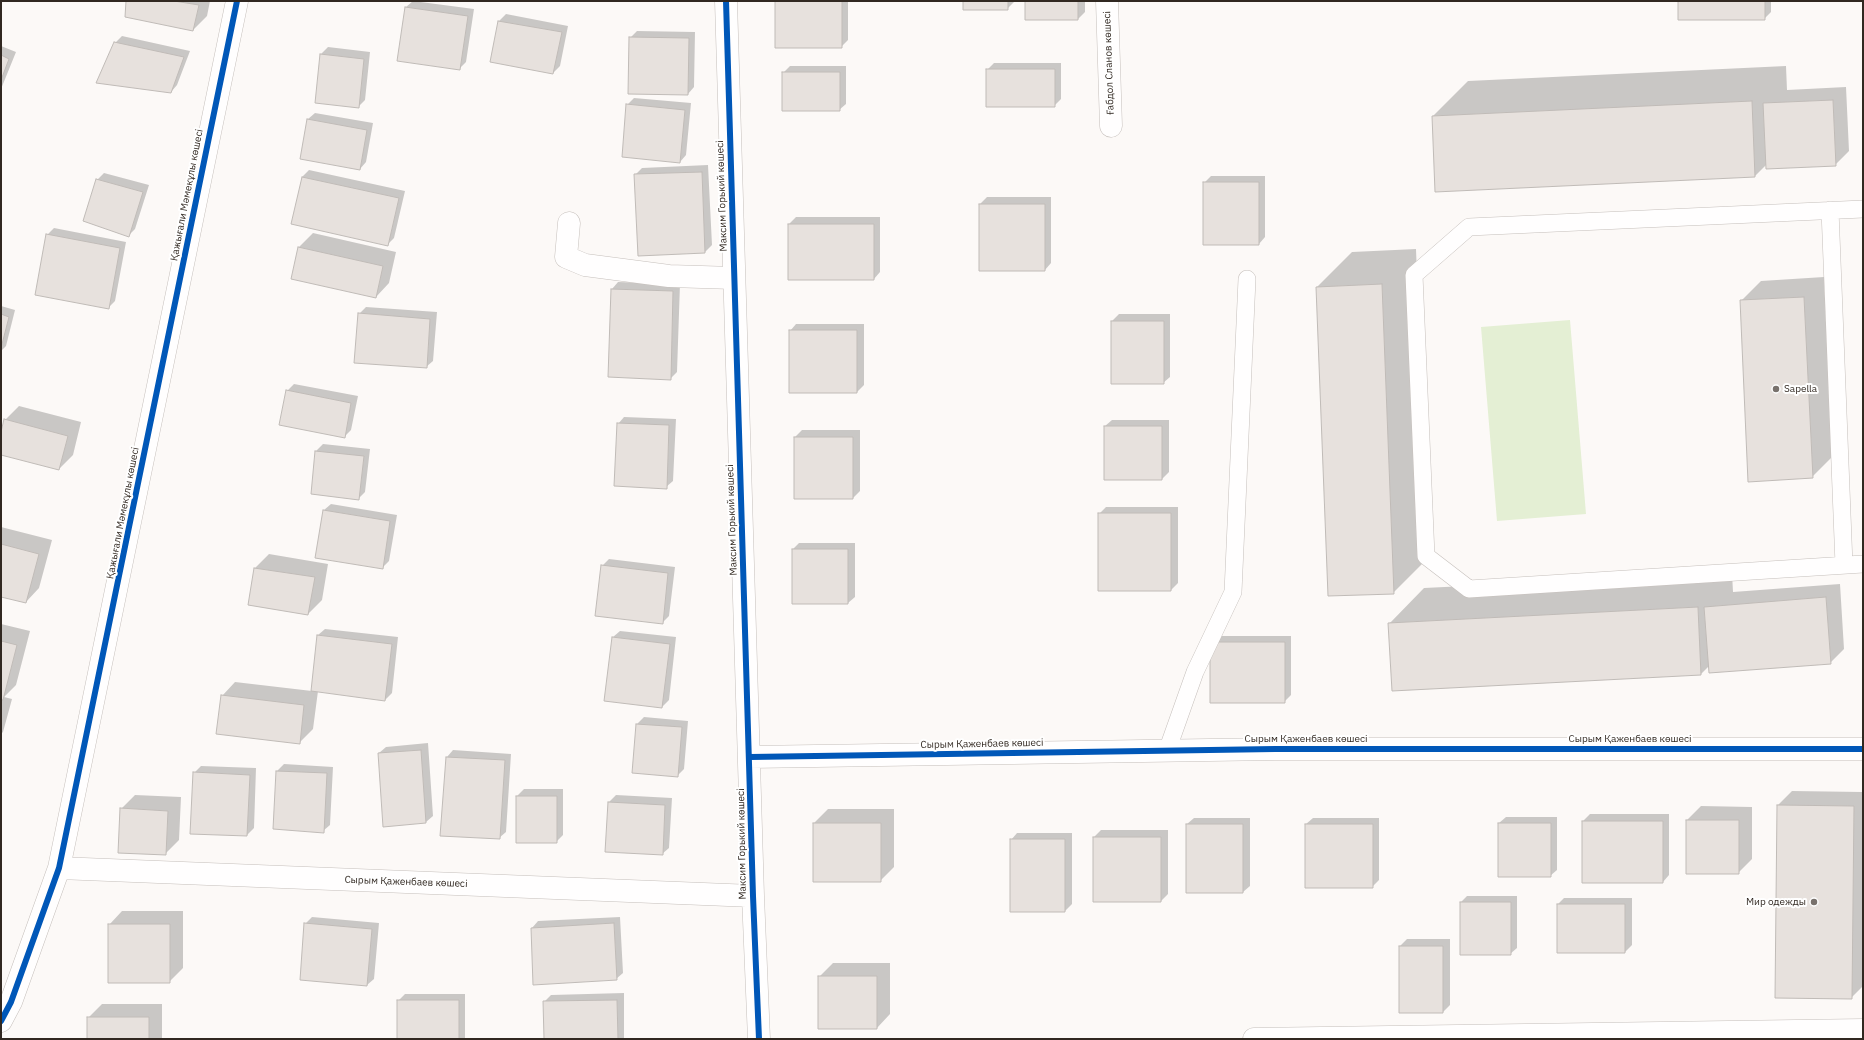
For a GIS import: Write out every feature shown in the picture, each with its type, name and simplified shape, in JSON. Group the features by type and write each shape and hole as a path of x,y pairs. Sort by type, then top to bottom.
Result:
{"street":[{"name":"Қажығали Мәмекұлы көшесі","path":"1,1021 10,1002 59,868 237,1"},
{"name":"Максим Горький көшесі","path":"726,1 753,896 759,1039"},
{"name":"Ғабдол Сланов көшесі","path":"1107,1 1111,126"},
{"path":"569,222 566,257 585,265 669,276 734,278"},
{"name":"Сырым Қаженбаев көшесі","path":"750,757 1275,749 1863,749"},
{"name":"Сырым Қаженбаев көшесі","path":"59,868 753,896"},
{"path":"1254,1039 1863,1030"}],"lane":[{"path":"1863,209 1469,227 1414,275 1426,556 1469,589 1863,564"},
{"path":"1830,210 1844,565"},
{"path":"1167,751 1194,672 1233,592 1247,279"}],"green space":[{"path":"1570,320 1586,514 1497,521 1481,327"}],"building":[{"path":"126,1 174,1 199,5 193,31 125,17"},
{"path":"775,1 842,1 842,48 775,48"},
{"path":"963,1 1008,1 1008,10 963,10"},
{"path":"1025,1 1078,1 1078,20 1025,20"},
{"path":"1678,1 1765,1 1765,20 1678,20"},
{"path":"405,7 468,16 460,70 397,61"},
{"path":"498,21 562,32 553,74 490,62"},
{"path":"629,37 689,38 688,95 628,94"},
{"path":"114,42 184,57 171,93 96,83"},
{"path":"320,54 364,59 359,108 315,103"},
{"path":"1,55 9,59 1,80"},
{"path":"986,69 1055,69 1055,107 986,107"},
{"path":"782,72 840,72 840,111 782,111"},
{"path":"1833,100 1836,166 1766,169 1763,103"},
{"path":"1752,101 1755,177 1435,192 1432,116"},
{"path":"626,104 685,110 680,163 622,157"},
{"path":"307,119 367,130 360,170 300,159"},
{"path":"702,172 705,253 638,256 634,174"},
{"path":"302,177 399,198 388,246 291,224"},
{"path":"96,179 143,192 129,237 83,221"},
{"path":"1203,182 1259,182 1259,245 1203,245"},
{"path":"979,204 1045,204 1045,271 979,271"},
{"path":"788,224 874,224 874,280 788,280"},
{"path":"46,234 120,248 109,309 35,295"},
{"path":"298,247 383,266 376,298 291,279"},
{"path":"1382,284 1394,594 1328,596 1316,287"},
{"path":"611,289 673,291 671,380 608,377"},
{"name":"Sapella","path":"1804,297 1813,478 1748,482 1740,300"},
{"path":"358,313 430,319 427,368 354,363"},
{"path":"1,314 9,317 1,348"},
{"path":"1111,321 1164,321 1164,384 1111,384"},
{"path":"789,330 857,330 857,393 789,393"},
{"path":"286,390 351,403 345,438 279,425"},
{"path":"4,419 68,436 59,470 1,455 1,432"},
{"path":"617,423 669,425 667,489 614,486"},
{"path":"1104,426 1162,426 1162,480 1104,480"},
{"path":"794,437 853,437 853,499 794,499"},
{"path":"315,451 364,456 359,500 311,494"},
{"path":"323,510 390,521 383,569 315,558"},
{"path":"1098,513 1171,513 1171,591 1098,591"},
{"path":"1,544 39,554 26,603 1,597"},
{"path":"792,549 848,549 848,604 792,604"},
{"path":"601,565 668,573 663,624 595,616"},
{"path":"254,568 315,577 308,615 248,605"},
{"path":"1826,597 1831,664 1709,673 1704,607"},
{"path":"1698,607 1701,675 1392,691 1388,623"},
{"path":"317,635 392,644 385,701 311,691"},
{"path":"612,637 670,644 662,708 604,701"},
{"path":"1,641 17,645 3,700 1,700"},
{"path":"1210,642 1285,642 1285,703 1210,703"},
{"path":"221,695 304,705 300,744 216,734"},
{"path":"636,724 682,727 678,777 632,773"},
{"path":"421,750 426,823 383,827 378,753"},
{"path":"446,757 505,760 500,839 440,836"},
{"path":"276,771 327,773 324,833 273,829"},
{"path":"193,772 250,775 247,836 190,834"},
{"path":"516,796 557,796 557,843 516,843"},
{"path":"608,802 665,805 663,855 605,852"},
{"name":"Мир одежды","path":"1777,805 1854,806 1852,999 1775,998"},
{"path":"120,808 168,811 166,855 118,853"},
{"path":"1686,820 1739,820 1739,874 1686,874"},
{"path":"1582,821 1663,821 1663,883 1582,883"},
{"path":"813,823 881,823 881,882 813,882"},
{"path":"1498,823 1551,823 1551,877 1498,877"},
{"path":"1186,824 1243,824 1243,893 1186,893"},
{"path":"1305,824 1373,824 1373,888 1305,888"},
{"path":"1093,837 1161,837 1161,902 1093,902"},
{"path":"1010,839 1065,839 1065,912 1010,912"},
{"path":"1460,902 1511,902 1511,955 1460,955"},
{"path":"1557,904 1625,904 1625,953 1557,953"},
{"path":"304,923 372,929 367,986 300,980"},
{"path":"614,923 617,980 533,985 531,928"},
{"path":"108,924 170,924 170,983 108,983"},
{"path":"1399,946 1443,946 1443,1013 1399,1013"},
{"path":"818,976 877,976 877,1029 818,1029"},
{"path":"397,1000 459,1000 459,1039 397,1039"},
{"path":"617,1000 618,1039 544,1039 543,1001"},
{"path":"87,1017 149,1017 149,1039 87,1039"}],"cycle path":[{"path":"1,1021 11,1002 59,868 237,1"},
{"path":"726,1 753,896 759,1039"},
{"path":"750,757 1275,749 1863,749"}],"place":[{"name":"Sapella","path":"1776,389"},
{"name":"Мир одежды","path":"1814,902"}]}
